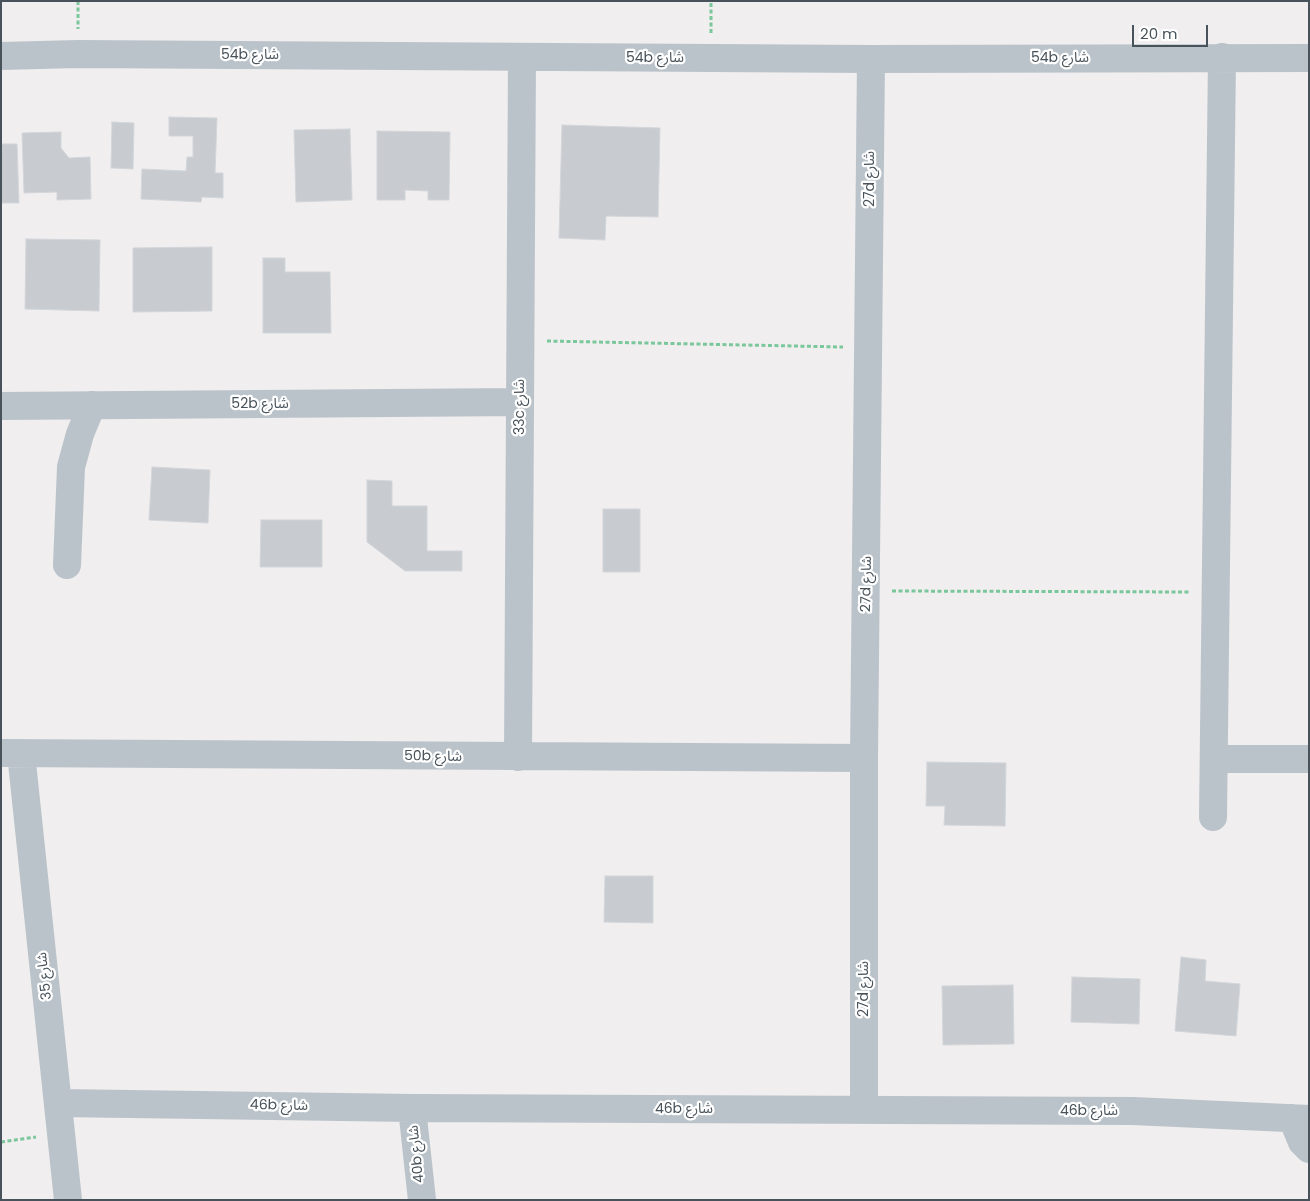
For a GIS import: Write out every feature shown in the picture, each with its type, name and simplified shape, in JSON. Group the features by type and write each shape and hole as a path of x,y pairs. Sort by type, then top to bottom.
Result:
{"street":[{"name":"54b شارع","path":"1,56 88,54 871,59 1309,58"},
{"name":"33c شارع","path":"518,757 522,57"},
{"path":"1213,817 1222,57"},
{"name":"27d شارع","path":"864,1109 864,758 871,59"},
{"name":"52b شارع","path":"1,406 520,402"},
{"path":"55,405 65,431 71,468 67,566"},
{"path":"71,468 80,434 92,405"},
{"name":"50b شارع","path":"11,753 864,758"},
{"name":"شارع 35","path":"11,753 59,1103 68,1200"},
{"path":"1215,759 1309,759"},
{"name":"46b شارع","path":"59,1103 412,1108 864,1109 1133,1112 1300,1118"},
{"name":"40b شارع","path":"412,1108 422,1200"},
{"path":"1300,1118 1302,1142 1309,1149"}],"path":[{"path":"520,341 869,348"},
{"path":"867,590 1216,592"},
{"path":"1,1142 62,1134"}],"building":[{"path":"169,117 217,118 215,173 223,173 223,198 202,197 201,202 141,199 142,169 186,171 187,157 193,157 193,136 169,136"},
{"path":"112,122 134,123 133,169 111,168"},
{"path":"562,125 660,128 658,217 606,216 605,240 559,238"},
{"path":"350,129 352,200 296,202 294,130"},
{"path":"377,131 450,132 449,200 428,200 428,191 405,190 405,200 377,200"},
{"path":"61,132 61,148 69,158 90,157 91,199 57,200 57,192 24,193 22,133"},
{"path":"1,144 17,144 19,203 1,203"},
{"path":"26,239 100,240 99,311 25,309"},
{"path":"212,247 212,311 133,312 133,248"},
{"path":"263,258 285,258 285,272 330,272 331,333 263,333"},
{"path":"152,467 210,470 208,523 149,520"},
{"path":"367,480 392,481 392,506 427,506 427,551 462,551 462,571 405,571 367,542"},
{"path":"603,509 640,509 640,572 603,572"},
{"path":"261,520 322,520 322,567 260,567"},
{"path":"927,762 1006,763 1005,826 944,825 945,806 926,806"},
{"path":"605,876 653,876 653,923 604,922"},
{"path":"1181,957 1206,960 1205,981 1240,984 1236,1036 1175,1031"},
{"path":"1072,977 1140,979 1139,1024 1071,1022"},
{"path":"1013,985 1014,1044 943,1045 942,986"}]}
